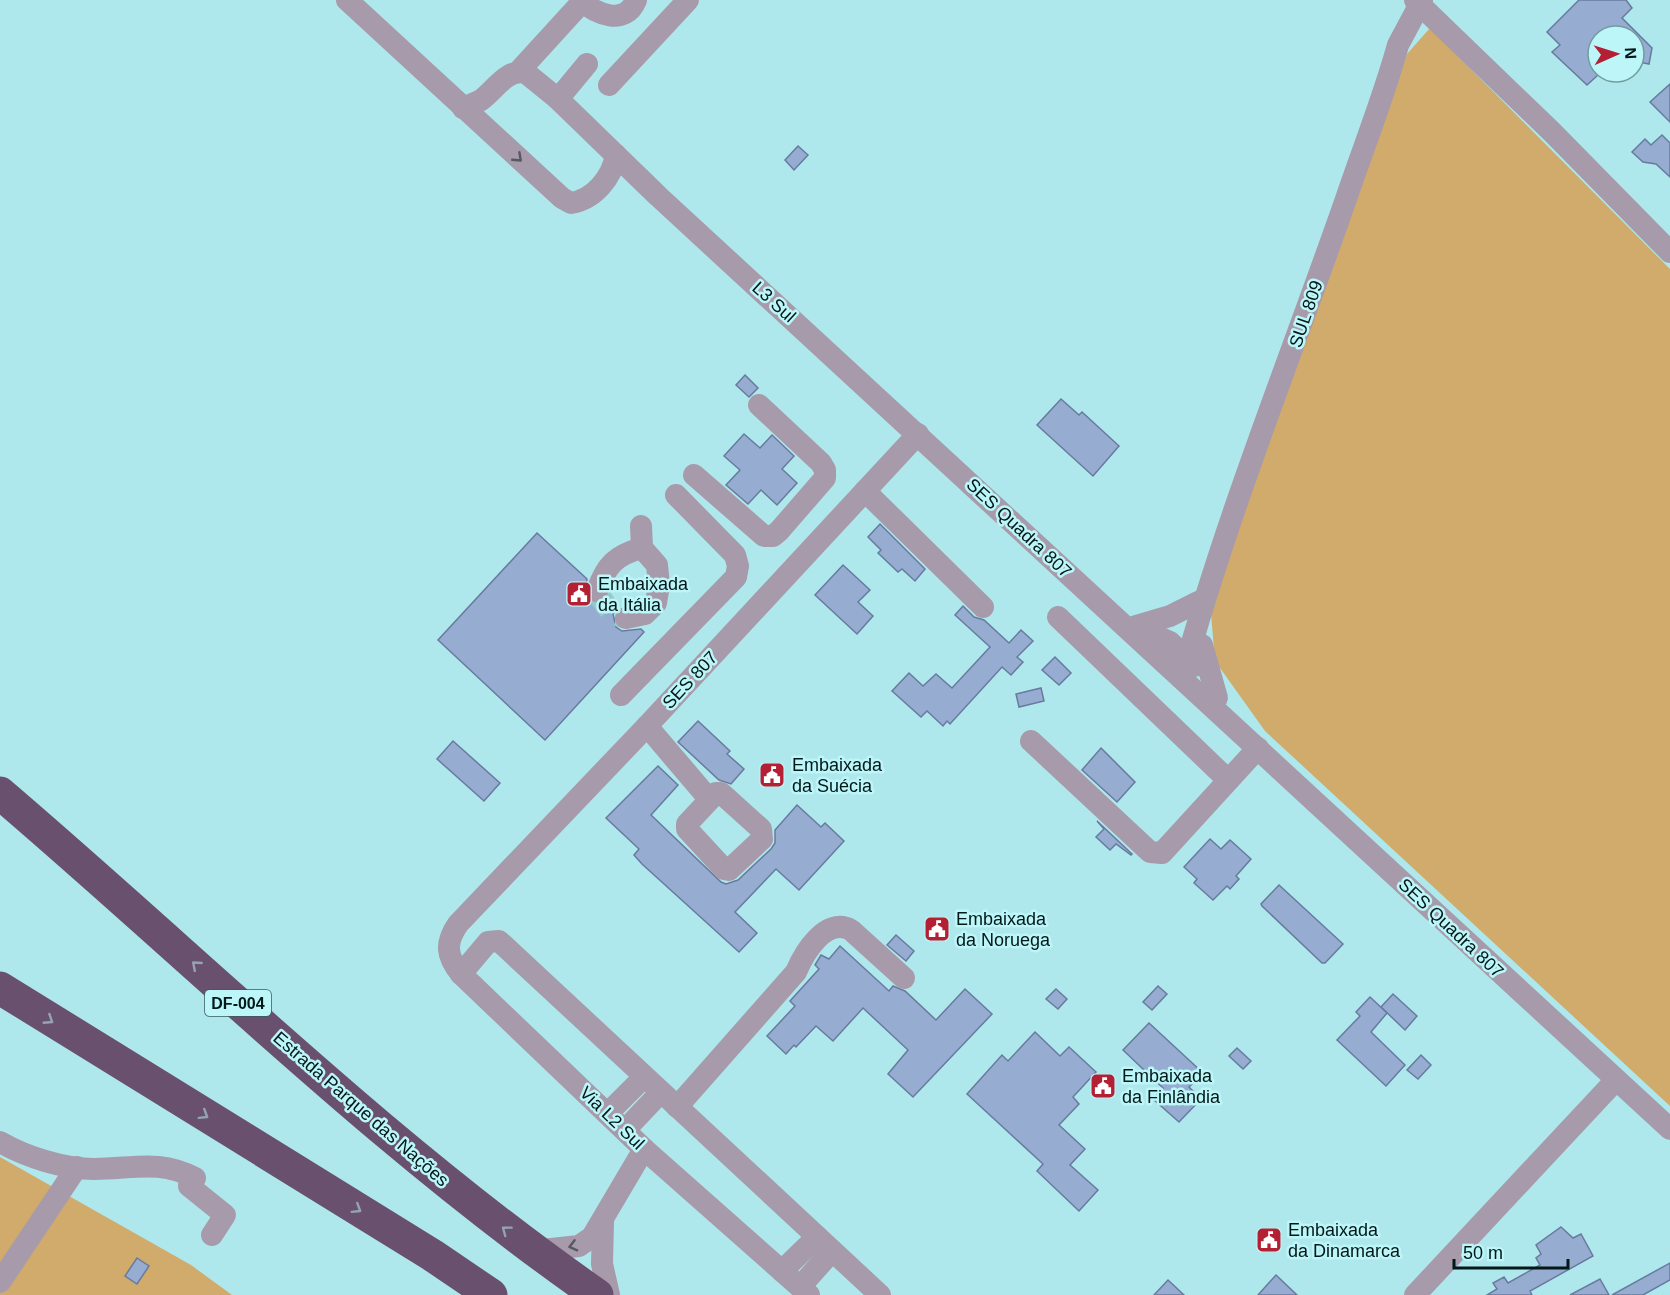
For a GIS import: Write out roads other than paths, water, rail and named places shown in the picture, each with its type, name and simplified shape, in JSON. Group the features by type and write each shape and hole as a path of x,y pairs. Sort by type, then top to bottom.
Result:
{"highway":[{"name":"Estrada Parque das Nações","path":"0,793 365,1115 533,1251 597,1295"},
{"path":"0,822 131,908"},
{"path":"0,988 432,1255 491,1295"}],"street":[{"path":"347,0 473,109 562,198 571,203 589,197 620,165"},
{"path":"473,109 512,74 519,71 581,1 605,16 616,16 629,11 636,0"},
{"path":"609,85 688,0"},
{"path":"1417,1 1670,252"},
{"name":"SUL 809","path":"1185,668 1200,605 1238,493 1294,348 1401,37 1417,1"},
{"path":"558,99 587,64"},
{"name":"L3 Sul","path":"519,71 558,99 620,165 658,196 918,434"},
{"path":"694,475 764,536 773,536 778,531 825,478 825,470 821,463 759,405"},
{"name":"SES 807","path":"458,924 647,726 918,434"},
{"name":"SES Quadra 807","path":"918,434 1100,602 1165,649 1217,698 1233,725"},
{"path":"865,491 983,607"},
{"path":"621,695 736,577 738,566 735,555 676,495"},
{"path":"597,591 604,573 642,537 657,565 660,585 656,603 645,614 626,618"},
{"path":"1100,602 1066,624 1228,780"},
{"path":"1129,624 1170,616 1200,605 1208,674 1217,698"},
{"name":"SUL 809","path":"1165,649 1200,605"},
{"name":"SES Quadra 807","path":"1185,668 1233,725 1615,1081 1670,1129"},
{"path":"647,726 709,799"},
{"path":"1031,741 1150,852 1155,853 1162,853 1258,748"},
{"name":"Via L2 Sul","path":"458,924 447,948 453,965 461,974 644,1149 804,1291"},
{"path":"677,1107 796,972 805,951 834,927 843,926 851,930 904,978"},
{"path":"461,974 488,942 499,941 879,1295"},
{"path":"608,1113 644,1077"},
{"path":"1415,1295 1615,1081"},
{"path":"625,1130 661,1092"},
{"path":"0,1142 33,1156 76,1167 164,1166 177,1169 225,1215 212,1235"},
{"path":"533,1251 579,1246 592,1238 644,1149"},
{"path":"0,1282 76,1167"},
{"path":"603,1222 602,1264 609,1295"},
{"path":"782,1271 825,1244"},
{"path":"804,1291 825,1244"}],"tunnel":[{"path":"597,591 608,608 626,618"}],"place":[{"name":"Embaixada da Itália","path":"579,594"},
{"name":"Embaixada da Suécia","path":"772,775"},
{"name":"Embaixada da Noruega","path":"937,929"},
{"name":"Embaixada da Finlândia","path":"1103,1086"},
{"name":"Embaixada da Dinamarca","path":"1269,1240"}]}
